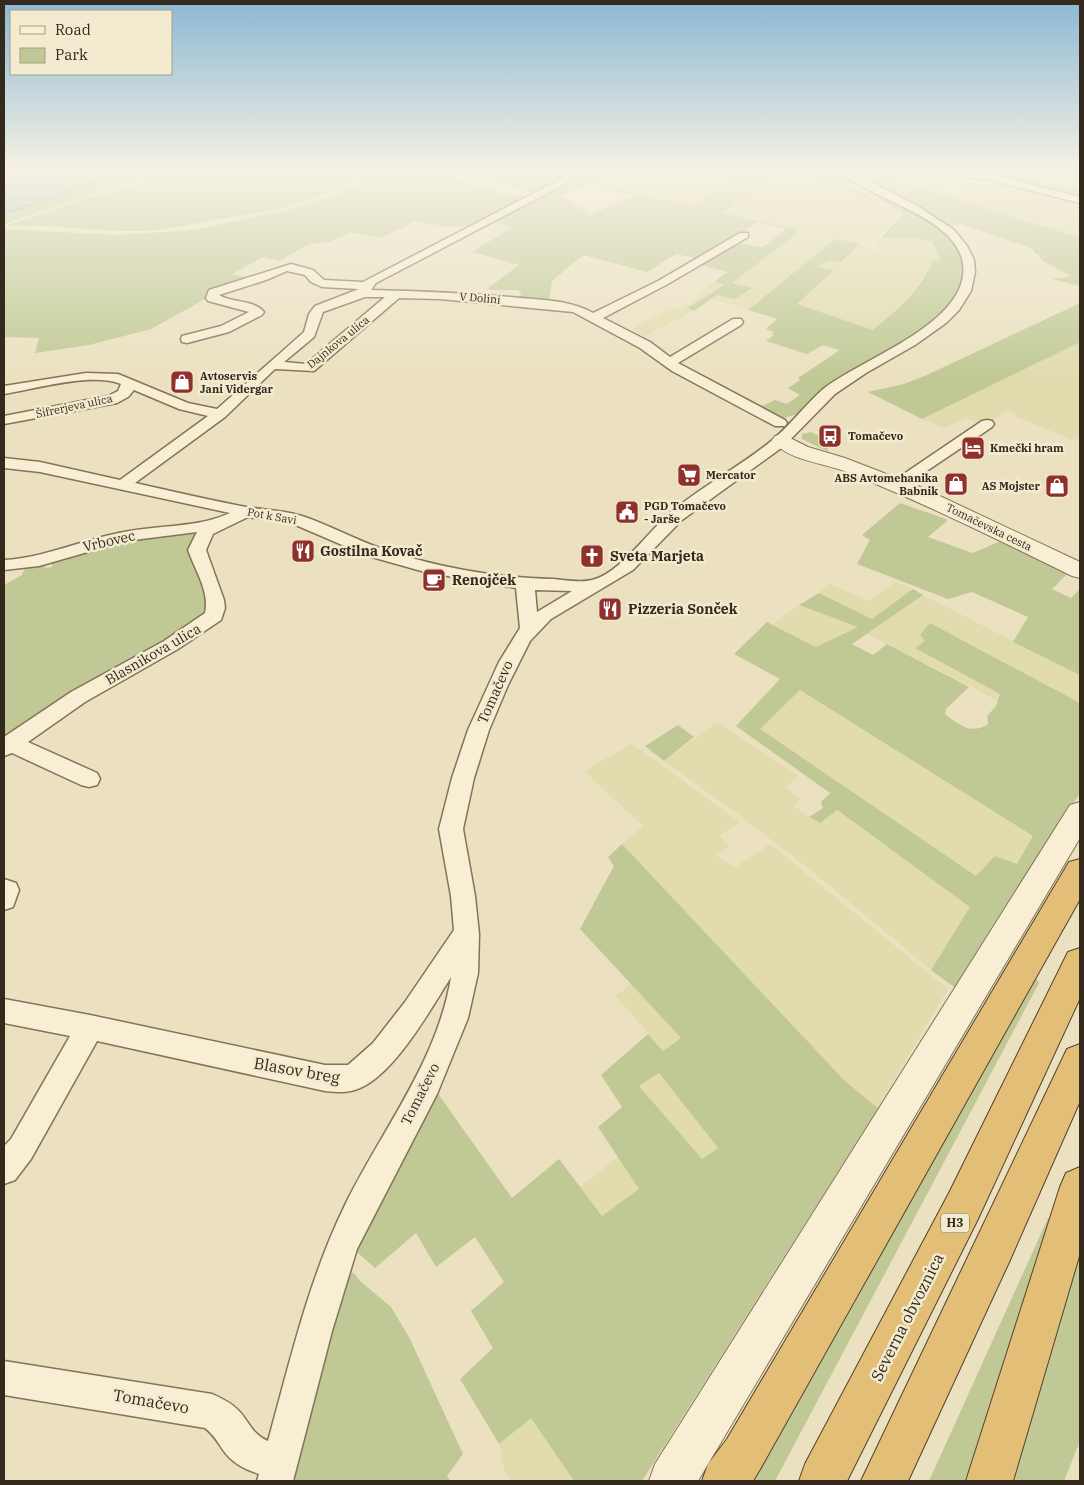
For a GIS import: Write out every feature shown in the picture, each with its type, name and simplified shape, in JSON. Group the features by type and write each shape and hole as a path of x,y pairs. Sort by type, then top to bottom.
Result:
{"highway":[{"path":"725,1481 743,1455 1080,871"},
{"name":"Severna obvoznica","path":"822,1481 963,1207 1080,962"},
{"path":"884,1481 996,1246 1080,1061"},
{"path":"989,1481 1080,1187"}],"street":[{"name":"Dajnkova ulica","path":"121,486 220,414 272,365 309,334 313,326 315,314 319,309 365,289 452,240"},
{"path":"594,317 662,283 735,240"},
{"name":"Tomačevo","path":"4,1378 212,1412 226,1422 236,1438 251,1454 277,1472 315,1333 343,1246 358,1212 434,1066 456,1014 467,960 461,884 451,842 451,829 472,746 486,707 500,677 529,628 559,605 596,586 627,566 683,511 781,432 806,415 816,402 839,384 916,339 939,322 956,306 967,286 968,260 964,250 955,240"},
{"name":"V Dolini","path":"187,339 225,329 258,312 250,307 212,298 213,293 284,268 293,268 311,273 315,280 322,283 398,294 558,305 577,309 645,345 781,432"},
{"name":"Dajnkova ulica","path":"272,365 309,368 398,294"},
{"path":"670,362 737,322"},
{"name":"Šifrerjeva ulica","path":"4,390 96,376 115,376 128,382 128,388 123,394 112,400 4,420"},
{"path":"128,382 184,406 220,414"},
{"path":"897,484 987,424"},
{"name":"Tomačevska cesta","path":"781,432 801,451 826,458 897,484 952,508 1080,570"},
{"name":"Pot k Savi","path":"4,463 40,467 246,512 295,519 374,552 401,561 476,577 525,584 596,586"},
{"name":"Blasnikova ulica","path":"7,745 78,697 171,645 214,616 217,609 197,550 206,531 246,512"},
{"name":"Vrbovec","path":"4,566 47,560 95,543 124,536 217,525"},
{"path":"525,584 529,628"},
{"path":"7,745 89,779"},
{"path":"672,1481 1080,813"},
{"path":"4,889 7,890 8,894 4,900"},
{"name":"Blasov breg","path":"4,1011 90,1027 325,1078 344,1080 356,1076 370,1065 395,1036 466,932"},
{"path":"4,1169 21,1149 90,1027"}],"shaded area":[{"path":"788,240 834,240 748,309 712,299 717,295 751,289 732,283"},
{"path":"841,240 874,240 868,246 869,248 881,252 873,247 879,240 925,240 932,242 940,255 939,262 932,260 926,274 906,299 873,330 797,304 833,271 815,266 831,260 842,262 859,245"},
{"path":"715,281 725,284 688,308 694,311 645,336 634,330 634,327 674,307 679,309 701,297 698,294"},
{"path":"1080,342 1080,435 1073,440 1014,416 1016,414 1008,411 983,425 966,418 944,428 922,419"},
{"path":"896,582 913,589 872,619 819,593 830,584 869,601"},
{"path":"923,595 1080,675 1080,703 930,623 926,641 915,648 987,685 1000,694 999,701 866,633"},
{"path":"799,605 859,627 816,647 773,624"},
{"path":"799,689 1034,836 1017,864 976,876 759,729"},
{"path":"717,722 798,776 786,787 800,799 794,806 809,817 820,823 836,810 971,907 931,970 813,872 735,812 664,761"},
{"path":"632,744 740,822 719,836 729,846 716,855 734,868 770,844 948,989 878,1108 845,1081 622,844 643,826 584,771"},
{"path":"632,983 681,1038 663,1051 616,996"},
{"path":"659,1073 718,1148 702,1159 639,1086"},
{"path":"618,1157 639,1189 602,1216 580,1187"},
{"path":"531,1417 574,1481 511,1481 504,1470 499,1444"}],"green space":[{"path":"4,240 333,240 309,244 279,261 263,257 232,274 253,279 207,298 151,329 89,345 35,353 39,338 4,337"},
{"path":"491,240 733,240 700,259 676,254 647,272 583,255 552,281 549,302 518,300 521,295 519,290 491,290 488,288 519,265 472,252"},
{"path":"772,240 788,240 732,283 752,288 735,299 717,295 694,311 688,308 724,285 715,281 728,272 698,264 736,243 763,247"},
{"path":"833,240 842,240 860,244 841,262 831,260 816,266 834,270 797,304 873,330 916,289 929,270 932,260 940,261 932,242 925,240 951,240 959,253 963,269 963,277 958,294 953,303 938,318 801,413 781,419 760,407 775,400 787,404 800,395 788,388 800,380 798,378 840,350 823,345 807,354 766,341 774,335 772,334 774,332 766,329 777,319 748,310"},
{"path":"1008,240 1080,240 1080,286 1052,279 1071,276 1041,260 1040,256 1033,249"},
{"path":"1080,303 1080,342 922,419 868,392 904,384 927,375"},
{"path":"811,432 821,437 829,452 802,439 802,434"},
{"path":"900,503 946,519 947,521 928,537 973,553 1003,540 1068,573 1052,589 1071,598 1080,589 1080,675 1013,642 1028,617 972,592 948,599 857,564 870,540 862,535"},
{"path":"197,531 211,608 204,617 4,740 4,585 22,575 25,569 43,565 46,568 52,567 51,562 114,541"},
{"path":"913,589 923,595 852,644 873,655 887,644 969,687 946,709 945,714 965,727 976,729 988,724 987,716 996,706 1000,694 915,648 925,641 920,635 930,623 1080,703 1080,793 958,990 931,970 970,907 837,810 820,823 809,817 823,808 821,802 830,793 736,726 780,679 734,654 767,622 816,647 858,627 799,605 819,593 872,619","holes":["800,690 1033,836 1017,864 995,856 976,876 760,729"]},
{"path":"678,725 694,737 664,761 645,746"},
{"path":"622,844 845,1081 878,1108 642,1481 574,1481 531,1418 499,1444 460,1379 493,1348 471,1311 504,1282 475,1237 436,1267 416,1233 375,1268 358,1253 357,1244 434,1088 512,1198 559,1159 602,1216 639,1189 598,1127 622,1107 601,1075 648,1034 663,1051 681,1038 580,929 614,866 608,857","holes":["659,1073 718,1148 702,1159 639,1086"]},
{"path":"1036,978 1039,983 775,1481 753,1481 858,1297 992,1051"},
{"path":"1051,1217 1055,1222 971,1481 929,1481 1048,1218"},
{"path":"1080,1249 1080,1441 1064,1481 1011,1481"},
{"path":"345,1272 354,1273 360,1281 391,1307 409,1337 463,1454 447,1476 450,1481 288,1481 304,1414"}],"place":[{"name":"Avtoservis Jani Vidergar","path":"182,382"},
{"name":"Tomačevo","path":"830,436"},
{"name":"Kmečki hram","path":"973,448"},
{"name":"Mercator","path":"689,475"},
{"name":"ABS Avtomehanika Babnik","path":"956,484"},
{"name":"AS Mojster","path":"1057,486"},
{"name":"PGD Tomačevo - Jarše","path":"627,512"},
{"name":"Gostilna Kovač","path":"303,551"},
{"name":"Sveta Marjeta","path":"592,556"},
{"name":"Renojček","path":"434,580"},
{"name":"Pizzeria Sonček","path":"610,609"}]}
